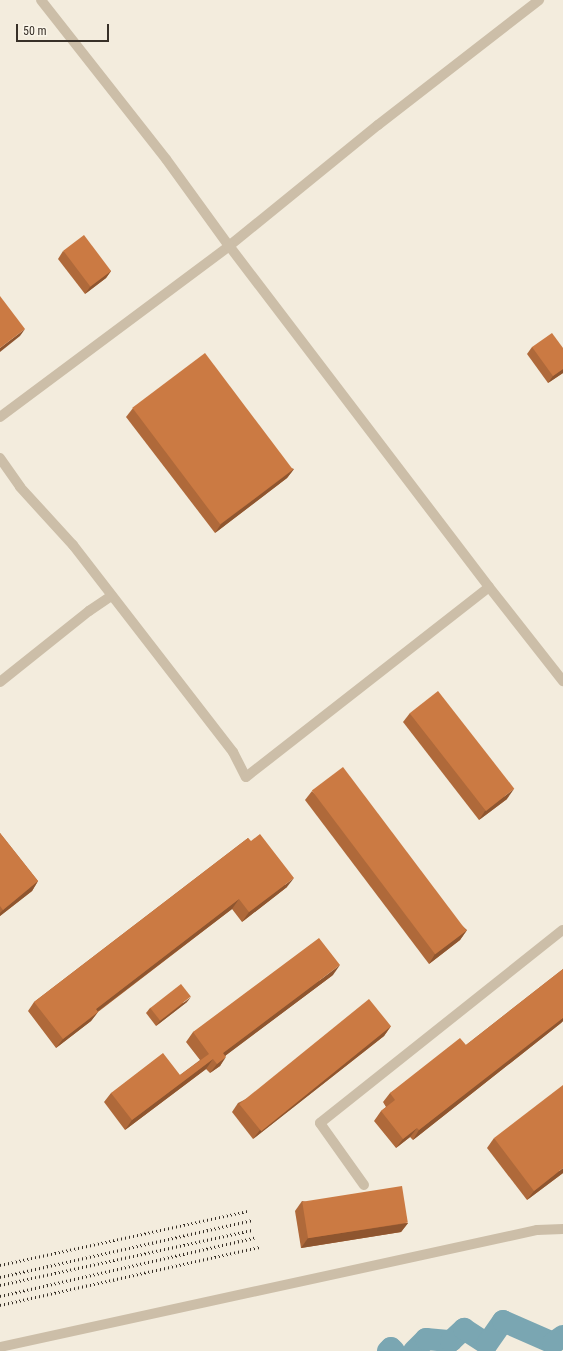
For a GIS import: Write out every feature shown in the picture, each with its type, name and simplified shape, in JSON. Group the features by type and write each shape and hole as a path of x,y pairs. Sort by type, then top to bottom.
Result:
{"street":[{"path":"41,0 166,159 228,246 489,587 563,681"},
{"path":"0,417 228,246 378,125 539,0"},
{"path":"0,458 20,487 73,545 232,752 246,777 489,587"},
{"path":"0,682 89,611 111,596"},
{"path":"364,1184 320,1123 563,930"},
{"path":"0,1347 537,1230 563,1229"}],"building":[{"path":"84,235 111,271 90,287 63,251"},
{"path":"0,296 25,329 0,348"},
{"path":"552,333 563,348 563,369 553,376 532,347"},
{"path":"205,353 293,470 220,524 132,408"},
{"path":"438,691 514,789 486,811 410,713"},
{"path":"343,767 466,931 435,954 312,790"},
{"path":"0,833 38,881 3,910 0,906"},
{"path":"260,834 294,878 249,912 239,899 96,1009 98,1012 63,1039 34,1002 248,838 251,841"},
{"path":"319,938 340,965 223,1053 226,1057 217,1064 213,1059 132,1120 111,1093 163,1053 180,1075 209,1054 193,1032"},
{"path":"563,969 563,1018 419,1130 417,1128 403,1139 381,1111 395,1100 390,1093 460,1038 466,1045"},
{"path":"181,984 191,997 160,1021 150,1008"},
{"path":"369,999 391,1026 261,1131 239,1104"},
{"path":"563,1085 563,1168 534,1191 494,1138"},
{"path":"402,1186 408,1223 308,1238 302,1202"}],"waterway":[{"path":"414,1351 426,1339 451,1341 464,1329 487,1344 503,1321 553,1343 563,1336"},
{"path":"388,1351 391,1348 394,1351"}],"railway":[{"path":"0,1265 248,1211"},
{"path":"0,1277 253,1220"},
{"path":"0,1285 252,1230"},
{"path":"0,1296 254,1238"},
{"path":"0,1305 260,1247"}]}
